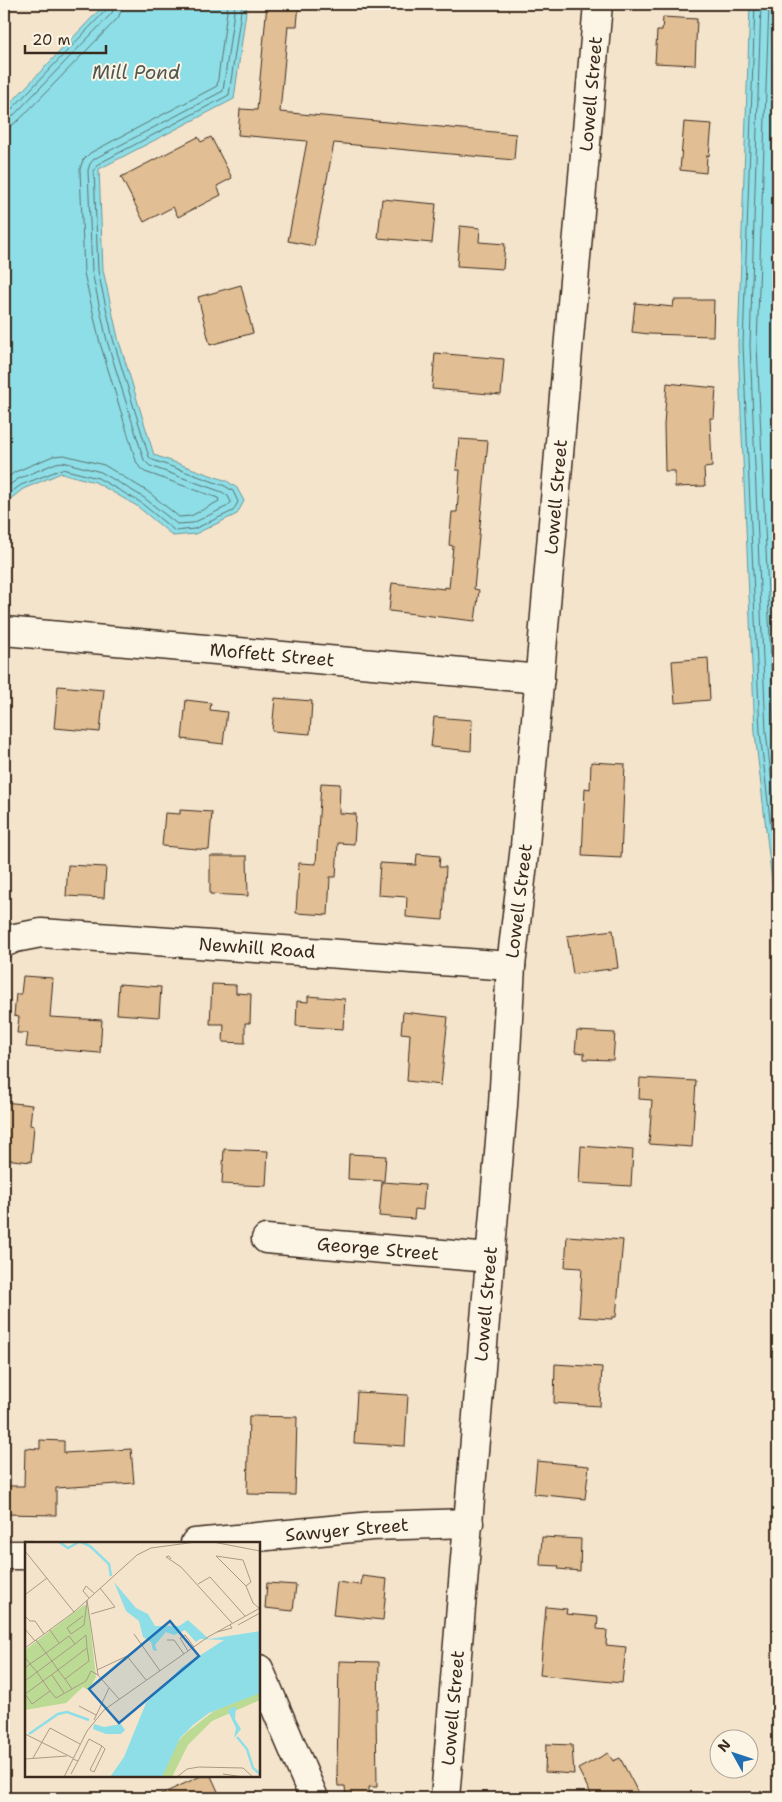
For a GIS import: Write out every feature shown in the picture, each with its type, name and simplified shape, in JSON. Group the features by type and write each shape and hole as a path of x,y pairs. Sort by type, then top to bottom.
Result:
{"main road":[{"name":"Lowell Street","path":"446,1798 503,1105 511,966 525,846 598,4"},
{"name":"Moffett Street","path":"4,632 540,679"},
{"name":"Newhill Road","path":"4,943 15,938 42,933 511,966"},
{"name":"George Street","path":"266,1239 490,1258"},
{"name":"Sawyer Street","path":"213,1542 372,1526 468,1523"},
{"path":"4,1555 25,1555"},
{"path":"260,1675 267,1712 314,1798"}],"water":[{"name":"Mill Pond","path":"105,4 247,4 234,99 99,169 103,270 118,338 154,455 227,481 237,488 244,501 237,514 195,534 173,536 137,506 95,482 61,473 23,489 4,504 4,110"},
{"path":"750,4 778,4 778,934 755,733 738,345"}],"building":[{"path":"267,4 299,4 297,26 288,26 280,112 516,134 514,160 334,143 314,246 288,241 307,141 238,135 240,109 257,110"},
{"path":"663,17 697,19 695,65 655,63 657,31 662,31"},
{"path":"684,122 712,124 706,173 680,170"},
{"path":"198,137 201,142 211,137 232,178 217,186 221,195 178,217 173,207 144,222 121,177"},
{"path":"382,199 436,204 432,243 378,238"},
{"path":"460,226 480,228 479,242 505,244 503,269 457,266"},
{"path":"241,285 253,333 210,345 198,297"},
{"path":"674,300 714,300 713,336 632,332 635,303 673,307"},
{"path":"435,353 504,359 501,395 432,389"},
{"path":"667,383 716,388 714,418 710,418 712,467 704,468 705,486 675,487 675,471 665,471 664,425"},
{"path":"459,439 488,441 474,589 479,590 475,621 389,611 392,583 449,588 453,546 449,545 452,512 457,512 460,470 456,470"},
{"path":"708,658 710,700 675,703 672,661"},
{"path":"58,686 104,690 100,732 54,728"},
{"path":"275,698 312,701 310,734 272,731"},
{"path":"186,700 211,703 210,710 227,712 223,744 182,739"},
{"path":"434,717 472,720 471,751 431,747"},
{"path":"591,762 625,764 621,858 582,856 585,788 590,789"},
{"path":"321,783 340,784 339,813 356,814 354,844 338,843 336,877 330,877 328,915 296,913 299,863 316,864"},
{"path":"180,810 212,812 209,850 162,846 165,813 180,814"},
{"path":"417,854 440,856 439,867 446,867 443,920 406,917 407,897 378,895 380,863 416,865"},
{"path":"210,856 247,856 248,896 210,894"},
{"path":"68,865 106,867 104,898 66,896"},
{"path":"613,930 618,968 573,974 567,936"},
{"path":"23,976 53,978 50,1017 102,1020 100,1053 26,1047 28,1033 17,1033 19,1017 14,1016 16,994 21,994"},
{"path":"119,984 161,987 159,1017 117,1014"},
{"path":"212,984 236,985 236,993 251,994 250,1023 245,1023 245,1043 223,1042 224,1024 210,1024"},
{"path":"308,996 345,999 343,1029 296,1026 297,1001 308,1002"},
{"path":"403,1012 448,1017 441,1085 407,1081 410,1034 401,1033"},
{"path":"577,1031 615,1033 613,1060 584,1059 584,1053 575,1052"},
{"path":"640,1078 696,1081 692,1147 649,1144 652,1100 639,1099"},
{"path":"4,1102 32,1105 30,1125 34,1126 31,1162 4,1159"},
{"path":"581,1146 633,1150 631,1186 579,1183"},
{"path":"224,1149 268,1151 266,1186 222,1184"},
{"path":"349,1154 386,1156 384,1181 348,1179"},
{"path":"382,1182 425,1185 423,1210 415,1209 414,1219 379,1216"},
{"path":"567,1236 623,1240 616,1317 612,1317 612,1319 579,1317 582,1268 565,1267"},
{"path":"555,1364 602,1367 600,1406 554,1403"},
{"path":"357,1392 408,1395 405,1446 354,1443"},
{"path":"249,1416 297,1417 295,1495 247,1494"},
{"path":"40,1440 64,1441 64,1453 131,1449 134,1483 56,1488 56,1515 4,1514 4,1486 24,1486 25,1448 40,1449"},
{"path":"537,1461 589,1466 585,1499 534,1494"},
{"path":"542,1537 581,1539 580,1571 558,1569 559,1566 540,1565"},
{"path":"362,1576 387,1579 383,1620 333,1615 337,1582 361,1585"},
{"path":"267,1583 296,1585 293,1611 265,1608"},
{"path":"546,1607 567,1609 566,1614 598,1617 597,1629 607,1630 606,1645 626,1647 622,1683 540,1675"},
{"path":"339,1661 379,1662 378,1708 376,1708 377,1787 369,1787 369,1798 346,1798 345,1786 338,1786"},
{"path":"546,1744 572,1745 574,1774 545,1772"},
{"path":"608,1753 613,1761 620,1758 641,1798 593,1798 578,1769"},
{"path":"199,1777 211,1777 221,1798 153,1798"}]}
